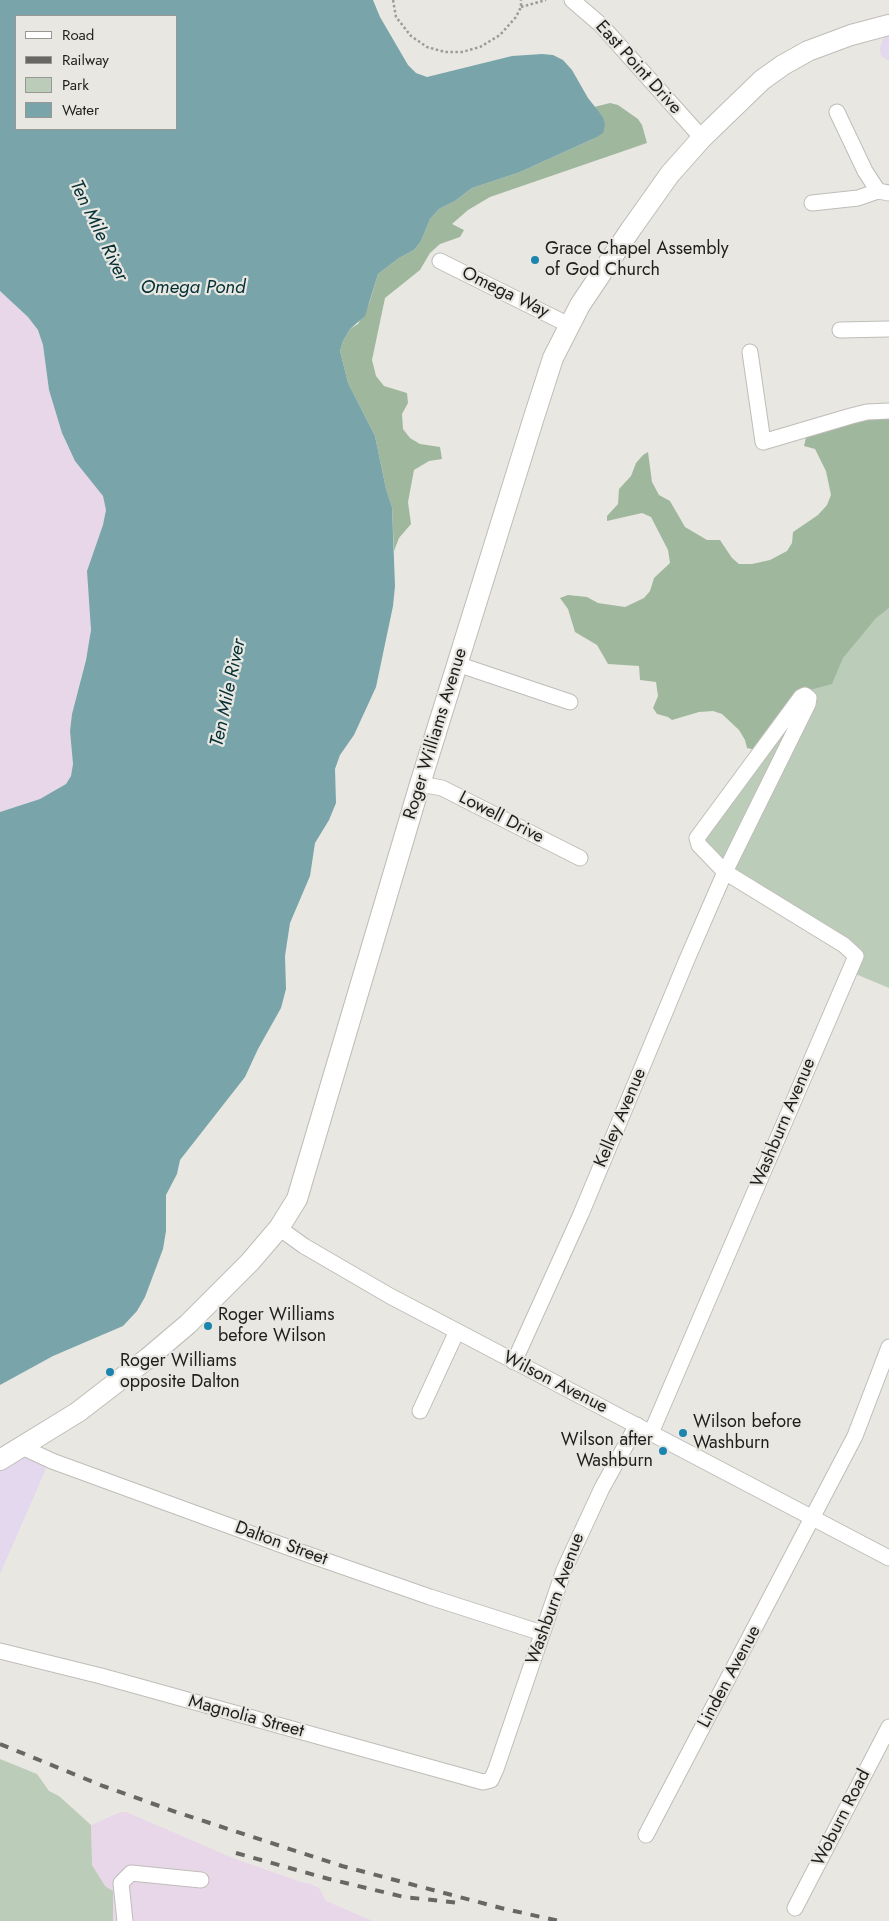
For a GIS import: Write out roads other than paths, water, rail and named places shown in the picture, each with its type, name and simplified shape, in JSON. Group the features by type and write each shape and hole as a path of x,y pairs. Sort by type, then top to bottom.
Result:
{"main road":[{"name":"Roger Williams Avenue","path":"0,1460 78,1412 148,1358 188,1324 244,1268 279,1228 297,1199 457,664 553,358 569,325 630,229 670,174 702,138 762,80 808,51 889,25"}],"street":[{"name":"East Point Drive","path":"572,0 601,25 702,138"},
{"path":"812,203 858,198 883,192 865,171 837,112"},
{"name":"Omega Way","path":"440,261 569,325"},
{"path":"840,330 889,329"},
{"path":"750,352 763,442 866,412 889,412"},
{"path":"457,664 570,702"},
{"name":"Kelley Avenue","path":"514,1362 581,1214 725,872 808,704 809,698 806,695 802,697 697,838 699,845 725,872"},
{"name":"Lowell Drive","path":"420,784 442,788 580,858"},
{"name":"Washburn Avenue","path":"491,1780 564,1570 580,1532 602,1488 644,1429 856,956 844,945 725,872"},
{"name":"Wilson Avenue","path":"279,1228 304,1246 390,1296 889,1558"},
{"path":"420,1411 457,1331"},
{"name":"Linden Avenue","path":"646,1835 855,1436 889,1347"},
{"name":"Dalton Street","path":"22,1447 52,1461 301,1552 430,1597 542,1633"},
{"name":"Magnolia Street","path":"0,1651 101,1676 483,1782 491,1780"},
{"name":"Woburn Road","path":"795,1908 889,1727"},
{"path":"125,1921 121,1884 131,1874 201,1880"}],"water":[{"name":"Omega Pond","path":"0,0 373,0 380,17 408,65 416,73 427,77 512,56 553,55 563,60 572,70 588,98 603,117 605,125 603,133 595,138 520,172 472,188 455,201 439,209 430,219 421,241 414,250 399,258 378,274 365,316 350,329 343,341 340,351 348,383 375,436 386,489 392,507 395,586 393,606 376,687 354,735 340,755 335,769 336,803 329,820 315,843 310,876 290,923 285,956 286,989 281,1008 245,1077 180,1160 177,1174 166,1195 166,1231 163,1249 145,1297 137,1311 123,1326 53,1356 0,1385 0,812 40,799 66,784 71,776 73,764 70,731 72,714 86,660 91,630 87,571 103,525 106,510 103,496 75,461 62,433 49,390 43,345 38,330 28,317 0,291"}],"railway":[{"path":"0,1744 103,1786 342,1866 501,1908 559,1921"},
{"path":"236,1853 329,1879 404,1897 460,1903"}],"place":[{"name":"Grace Chapel Assembly of God Church","path":"535,260"},
{"name":"Roger Williams before Wilson","path":"208,1326"},
{"name":"Roger Williams opposite Dalton","path":"110,1372"},
{"name":"Wilson before Washburn","path":"683,1433"},
{"name":"Wilson after Washburn","path":"663,1451"}],"water label":[{"name":"Ten Mile River","path":"98,231"},
{"name":"Ten Mile River","path":"229,693"}]}
